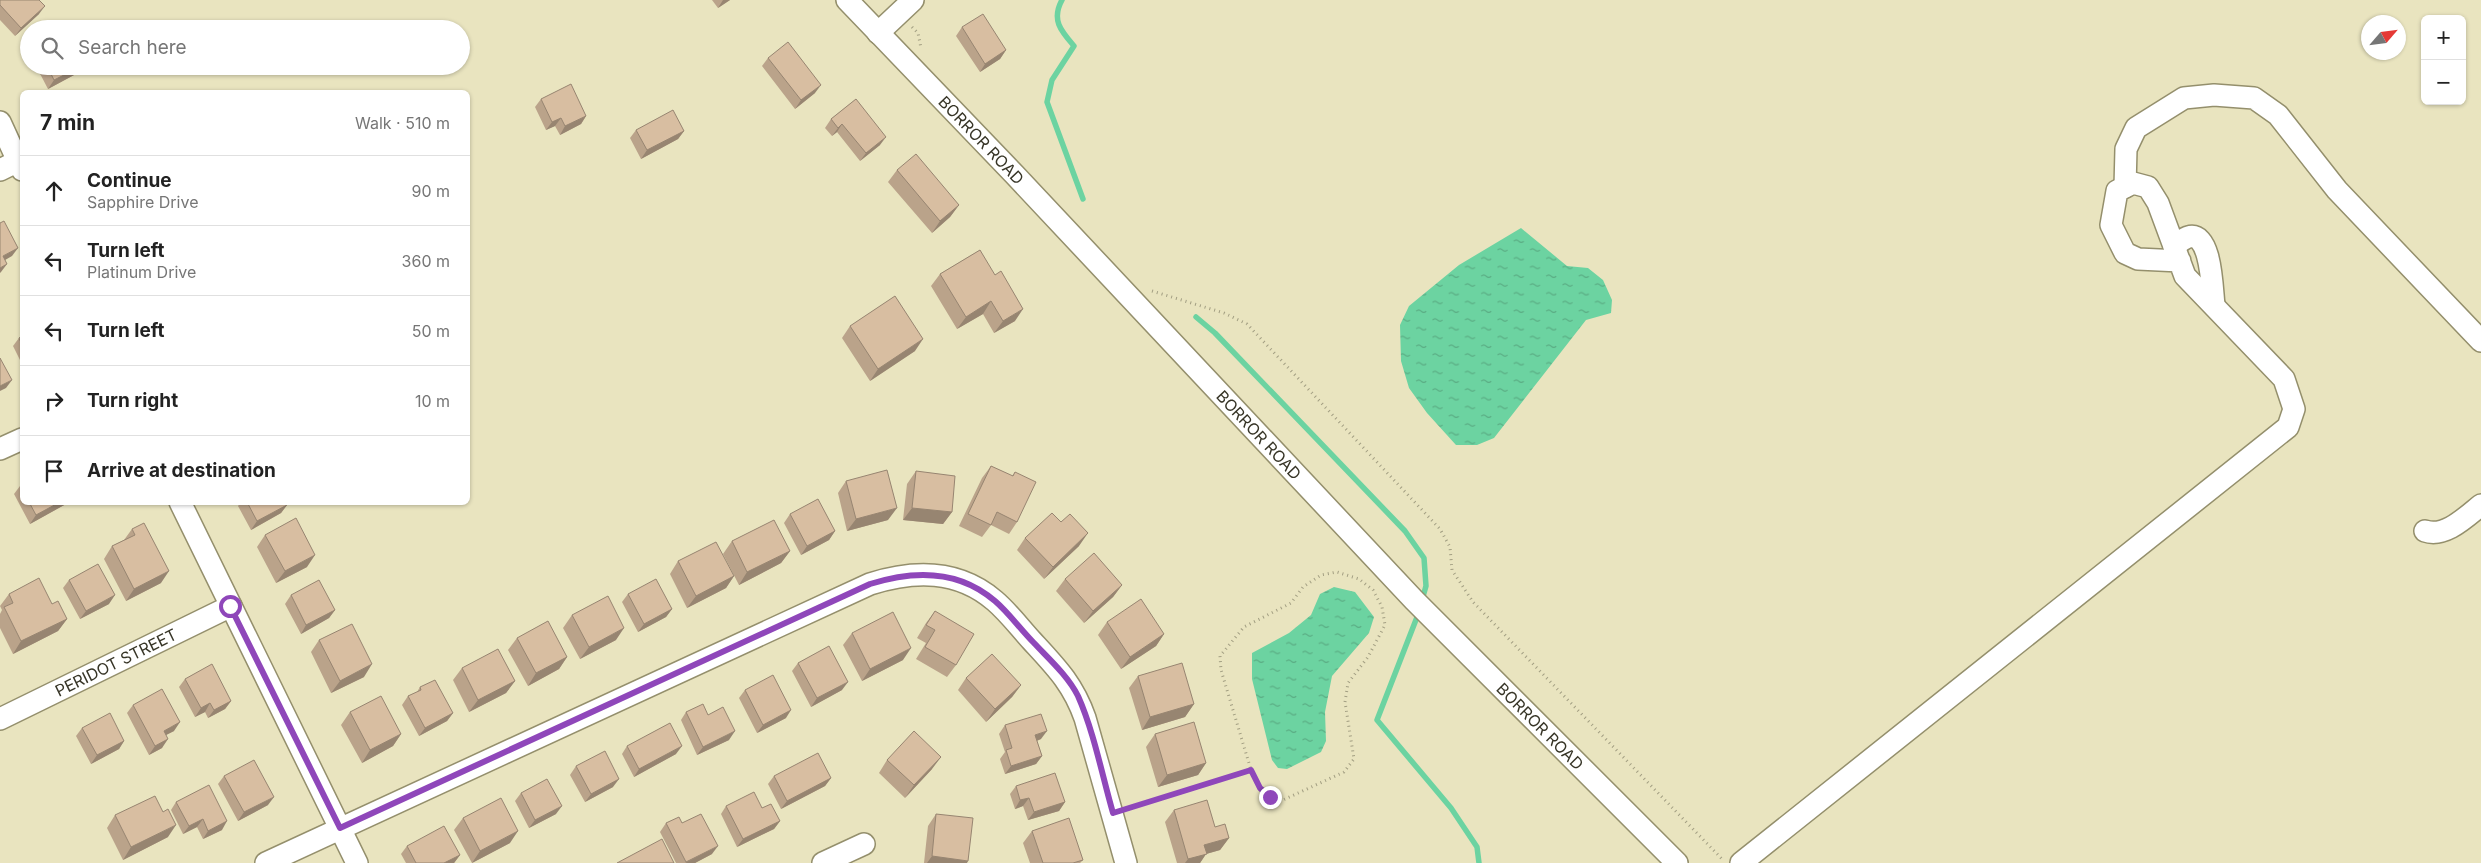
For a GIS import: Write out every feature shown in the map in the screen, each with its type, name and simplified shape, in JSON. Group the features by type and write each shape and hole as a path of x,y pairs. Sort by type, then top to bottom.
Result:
{"street":[{"name":"BORROR ROAD","path":"847,0 1015,175 1420,606 1677,863"},
{"path":"878,33 906,7"},
{"path":"2125,187 2126,150 2136,128 2184,98 2214,95 2254,98 2278,115 2337,190 2481,341"},
{"path":"0,122 14,167"},
{"path":"1741,863 2288,427 2294,409 2284,379 2185,276 2177,253 2158,203 2148,187 2133,183 2117,191 2111,225 2125,253 2138,259 2177,253 2187,237 2195,237 2202,242 2208,255 2214,305"},
{"path":"0,449 20,440"},
{"path":"181,505 357,863"},
{"path":"2425,531 2438,533 2446,530 2481,505"},
{"path":"266,863 870,584 895,576 928,573 967,584 995,601 1066,678 1077,695 1085,718 1126,863"},
{"name":"PERIDOT STREET","path":"0,719 230,606"},
{"path":"823,863 864,844"}],"path":[{"path":"906,7 918,33 922,52"},
{"path":"1149,291 1224,314 1248,324 1440,530 1450,547 1452,570 1472,602 1726,863"},
{"path":"1337,572 1360,579 1373,590 1382,607 1385,625 1368,657 1348,683 1345,702 1354,759 1344,772 1283,800 1270,797 1260,788 1251,770 1221,670 1220,656 1244,627 1291,603 1303,587 1321,575 1337,572"},
{"path":"1113,813 1251,770"}],"water":[{"path":"1521,228 1567,266 1588,268 1603,280 1612,300 1611,313 1586,320 1494,438 1477,445 1456,445 1427,413 1409,388 1401,361 1400,325 1409,306 1459,265"},
{"path":"1334,587 1355,592 1374,617 1369,633 1332,676 1325,712 1326,741 1321,752 1287,769 1278,768 1272,760 1252,679 1252,653 1289,633 1311,615 1320,594"}],"building":[{"path":"0,0 39,0 45,6 30,20 20,20 20,27 0,5"},
{"path":"983,14 1006,50 985,64 962,27"},
{"path":"788,42 821,85 801,100 768,58"},
{"path":"52,75 64,75 54,80"},
{"path":"571,84 586,116 565,126 561,118 552,122 541,99"},
{"path":"856,99 886,137 866,153 842,124 838,128 831,119"},
{"path":"673,110 684,131 647,150 636,130"},
{"path":"916,154 959,205 940,221 897,170"},
{"path":"4,221 18,248 3,256 7,264 0,268 0,223"},
{"path":"980,250 995,275 1001,271 1023,309 1003,321 991,301 966,317 940,274"},
{"path":"895,296 923,339 878,369 850,326"},
{"path":"0,358 12,380 0,386"},
{"path":"991,466 1013,476 1015,472 1036,482 1017,522 997,512 991,525 968,514"},
{"path":"887,470 897,508 856,519 846,481"},
{"path":"916,471 955,476 952,512 912,508"},
{"path":"818,499 835,531 807,546 790,514"},
{"path":"31,505 54,505 36,515"},
{"path":"249,505 287,505 257,521"},
{"path":"1052,513 1061,522 1070,514 1088,533 1053,567 1025,538"},
{"path":"296,518 315,555 285,571 265,535"},
{"path":"774,520 790,551 747,572 732,541"},
{"path":"144,523 169,571 134,589 112,546 135,535 132,529"},
{"path":"716,542 734,576 696,596 678,561"},
{"path":"1094,553 1122,585 1093,611 1065,579"},
{"path":"98,564 115,595 86,611 69,580"},
{"path":"39,578 52,604 58,601 67,619 21,641 4,607 13,603 9,594"},
{"path":"656,579 672,609 644,624 628,594"},
{"path":"319,580 335,610 306,625 291,595"},
{"path":"608,596 624,628 589,647 572,615"},
{"path":"1141,599 1164,634 1130,657 1107,622"},
{"path":"935,611 974,634 956,665 925,647 935,630 926,625"},
{"path":"893,612 911,648 870,669 852,633"},
{"path":"548,621 567,657 536,673 517,638"},
{"path":"352,624 372,664 340,681 319,640"},
{"path":"829,646 848,682 817,698 798,663"},
{"path":"498,649 515,681 478,700 462,668"},
{"path":"992,654 1021,685 995,709 966,678"},
{"path":"1182,663 1194,704 1150,717 1138,676"},
{"path":"212,664 231,701 214,710 210,703 201,708 185,679"},
{"path":"773,675 791,710 763,725 745,690"},
{"path":"435,680 453,713 425,728 408,696 421,690 420,687"},
{"path":"162,689 180,722 164,731 168,739 155,746 133,705"},
{"path":"381,696 401,734 370,750 350,712"},
{"path":"703,704 708,715 723,707 735,731 703,747 686,712"},
{"path":"110,713 124,741 97,755 82,728"},
{"path":"1041,714 1047,731 1035,735 1042,756 1011,766 1006,750 1012,748 1005,725"},
{"path":"1194,722 1206,763 1167,775 1155,734"},
{"path":"670,723 682,746 639,769 627,746"},
{"path":"914,731 941,757 914,785 887,760"},
{"path":"605,751 619,779 591,794 576,766"},
{"path":"818,753 831,778 787,801 774,776"},
{"path":"254,760 274,797 244,812 224,776"},
{"path":"1055,773 1065,802 1034,812 1029,798 1020,800 1016,786"},
{"path":"547,779 562,806 535,820 521,793"},
{"path":"209,785 227,821 208,831 203,819 189,826 176,802"},
{"path":"754,792 762,808 771,804 780,821 743,839 726,806"},
{"path":"155,796 163,812 168,809 176,825 131,847 115,815"},
{"path":"501,798 518,831 480,851 463,818"},
{"path":"1207,800 1215,827 1225,824 1229,838 1204,845 1207,854 1188,859 1174,810"},
{"path":"701,814 718,846 686,862 666,823 679,817 682,823"},
{"path":"936,814 973,818 968,861 932,856"},
{"path":"1069,818 1083,860 1073,863 1043,863 1032,831"},
{"path":"444,826 460,855 444,863 416,863 407,846"},
{"path":"662,839 674,863 617,863"}],"waterway":[{"path":"1062,0 1057,14 1059,25 1074,46 1052,80 1047,102 1083,199"},
{"path":"1196,317 1215,333 1405,531 1424,558 1426,586 1422,600"},
{"path":"1419,612 1377,720 1451,808 1477,847 1479,863"}],"route":[{"path":"230,606 340,828 870,584 895,576 928,573 967,584 995,601 1066,678 1077,695 1113,813 1251,770 1260,788 1270,797"}]}
